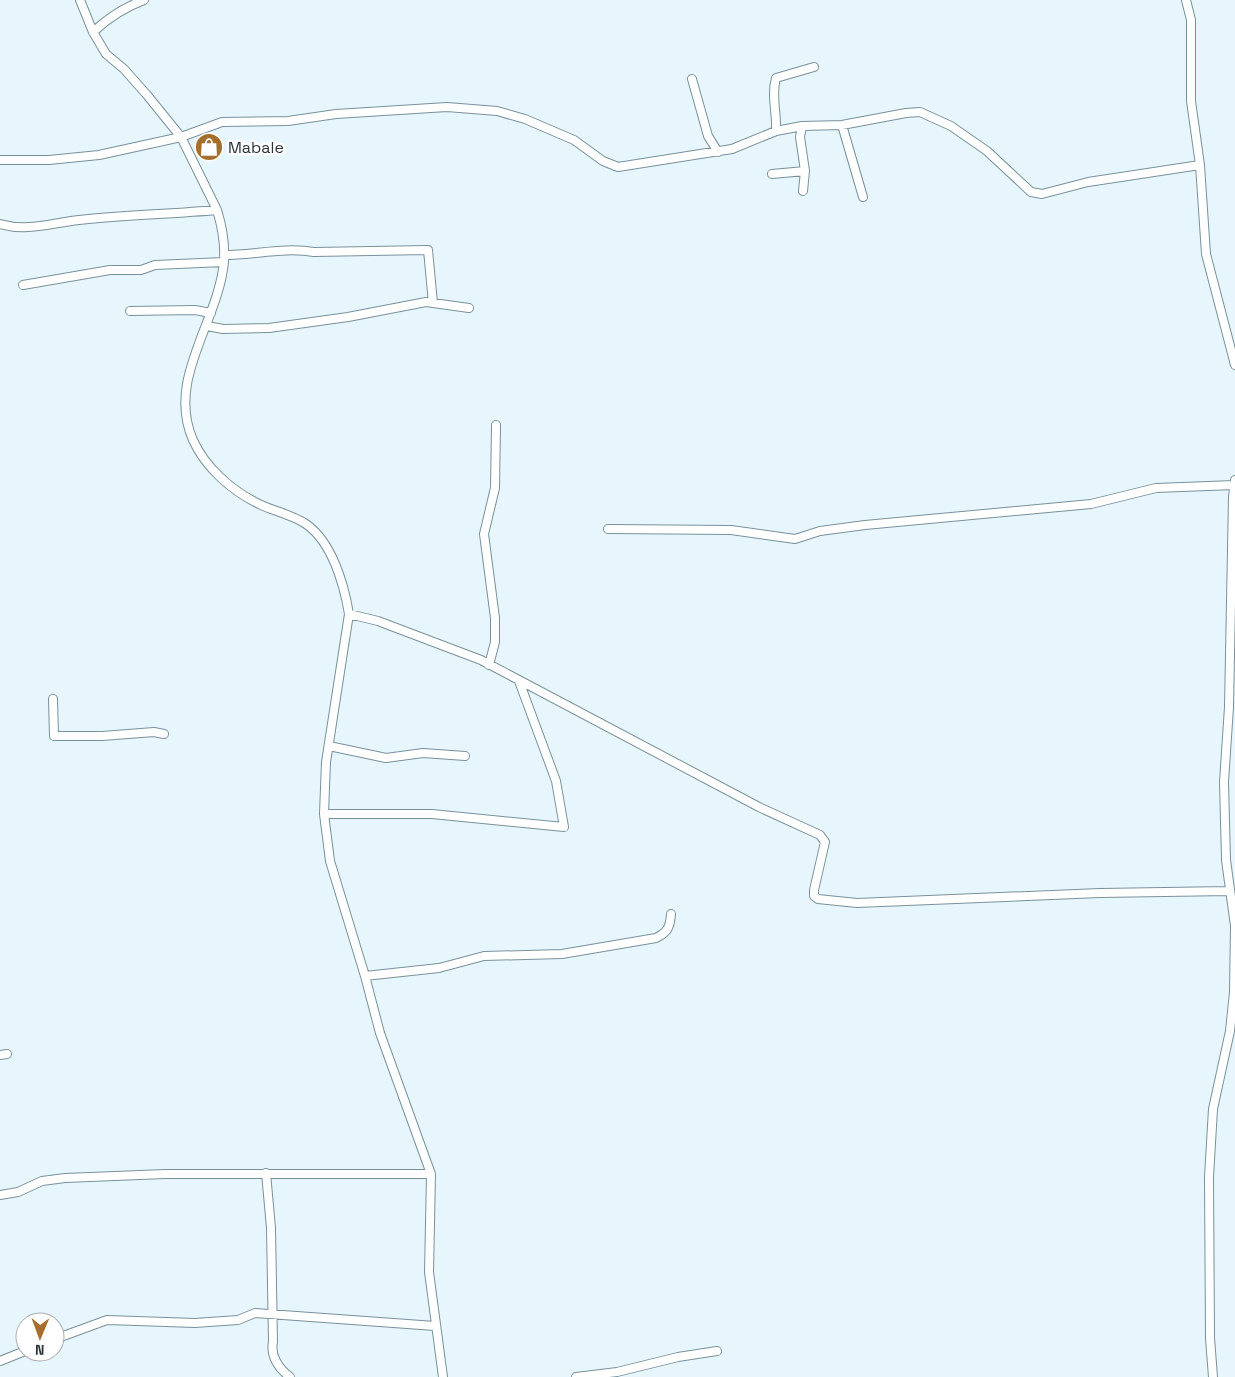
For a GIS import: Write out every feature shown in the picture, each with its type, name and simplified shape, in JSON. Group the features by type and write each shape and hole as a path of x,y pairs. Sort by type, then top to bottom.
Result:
{"street":[{"path":"80,0 93,32 106,54 124,69 147,94 181,137 217,210 224,259 207,326 191,364 184,393 185,420 194,442 211,468 233,488 256,503 306,524 322,540 340,581 349,614 329,746 324,814 330,861 365,976 380,1033 431,1174 430,1272 435,1326 443,1377"},
{"path":"93,32 119,12 144,0"},
{"path":"1186,0 1191,20 1191,101 1200,165 1206,254 1235,365"},
{"path":"776,131 777,114 773,87 776,78 814,67"},
{"path":"692,79 708,136 718,152"},
{"path":"0,160 29,161 99,156 181,137 222,122 288,122 379,111 470,108 497,110 525,119 574,140 604,161 618,167 732,149 776,131 802,126 842,125 920,112 951,126 987,151 1031,192 1042,194 1088,182 1200,165"},
{"path":"842,125 863,198"},
{"path":"802,126 800,137 804,170 803,191"},
{"path":"772,174 804,170"},
{"path":"0,224 20,228 35,228 80,220 217,210"},
{"path":"22,284 110,270 141,270 168,263 301,250 314,252 428,250 433,303"},
{"path":"207,326 223,329 269,328 348,317 426,302 469,308"},
{"path":"130,311 195,310 211,312"},
{"path":"489,665 495,642 495,618 484,534 496,488 496,425"},
{"path":"608,529 731,530 795,539 820,531 865,525 1091,504 1156,488 1235,482 1229,707 1224,782 1226,860 1235,926 1234,992 1230,1031 1213,1108 1209,1177 1210,1338 1213,1377"},
{"path":"349,614 378,621 489,665 610,726 759,807 823,837 825,842 814,890 814,896 818,899 857,903 1100,893 1229,891"},
{"path":"324,814 432,814 564,827 556,781 519,681"},
{"path":"53,699 54,736 102,736 154,732 164,734"},
{"path":"329,746 386,758 423,753 465,756"},
{"path":"365,976 439,968 484,956 562,954 656,938 666,933 670,927 671,914"},
{"path":"266,1173 271,1228 272,1350 281,1370 290,1377"},
{"path":"0,1195 18,1192 42,1181 65,1178 165,1174 431,1174"},
{"path":"65,1335 107,1320 195,1323 238,1320 255,1314 435,1326"},
{"path":"576,1377 617,1372 678,1357 717,1351"},
{"path":"0,1361 15,1355"}],"place":[{"name":"Mabale","path":"209,147"}]}
